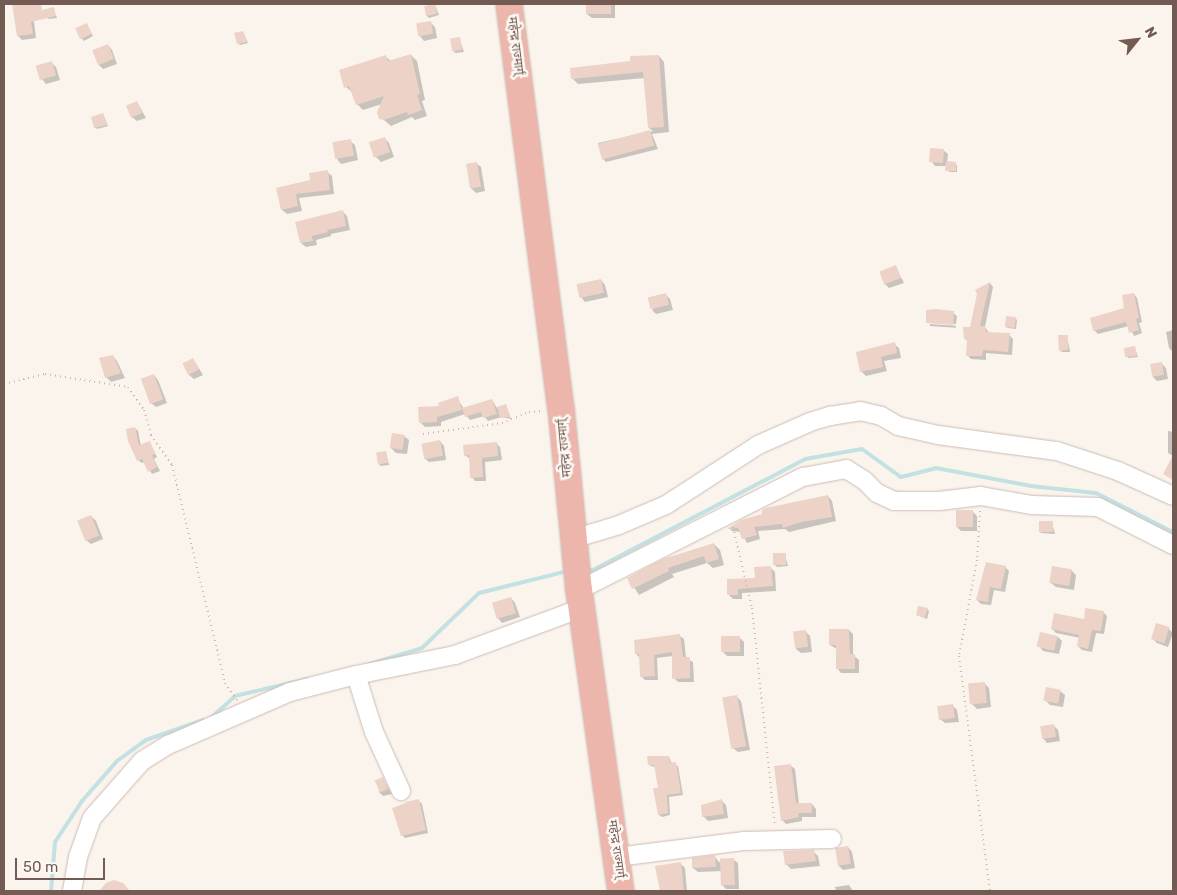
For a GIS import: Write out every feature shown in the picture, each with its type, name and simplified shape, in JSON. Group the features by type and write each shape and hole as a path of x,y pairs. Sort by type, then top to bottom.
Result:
{"highway":[{"name":"महेन्द्र राज्मार्ग्","path":"509,4 561,408 580,593 621,891"}],"street":[{"path":"574,544 666,505 758,445 810,422 830,416 860,411 881,416 898,426 938,435 1057,451 1118,471 1173,496"},
{"path":"72,891 78,857 92,818 142,761 168,745 290,692 356,675 455,655 580,593 729,513 803,477 846,469 865,481 877,493 894,501 938,500 981,496 1032,505 1098,507 1173,545"},
{"path":"356,675 374,732 401,791"},
{"path":"617,857 708,845 776,840 832,839"}],"path":[{"path":"4,384 44,374 128,387 144,410 151,435 172,465 225,683 235,696 242,713"},
{"path":"423,434 502,423 529,412 561,408"},
{"path":"981,496 977,560 959,656 990,891"},
{"path":"729,513 741,555 752,608 776,840"}],"building":[{"path":"12,4 41,4 42,10 54,7 56,16 31,22 33,34 17,36"},
{"path":"435,4 437,14 426,16 424,6"},
{"path":"586,4 611,4 611,14 586,14"},
{"path":"431,21 433,34 418,36 416,23"},
{"path":"87,23 92,34 80,39 75,28"},
{"path":"243,31 247,42 237,44 234,33"},
{"path":"460,37 462,50 452,51 450,39"},
{"path":"108,44 114,59 98,65 92,50"},
{"path":"411,54 420,94 417,95 422,110 408,115 407,112 384,120 379,119 377,112 384,96 356,105 349,86 344,88 339,70 386,55 388,61"},
{"path":"659,55 664,127 648,128 643,72 571,79 570,68 630,61 630,56"},
{"path":"52,61 56,75 40,80 36,66"},
{"path":"137,101 142,113 131,118 126,106"},
{"path":"103,113 107,125 94,128 91,117"},
{"path":"650,130 654,145 602,159 598,144"},
{"path":"385,137 390,152 374,157 369,142"},
{"path":"351,139 354,156 335,159 332,142"},
{"path":"930,148 944,149 943,163 929,162"},
{"path":"946,161 956,162 956,171 945,171"},
{"path":"477,162 481,187 470,188 466,164"},
{"path":"328,170 330,190 296,194 298,206 281,210 276,188 310,180 309,173"},
{"path":"343,210 346,226 327,230 328,232 312,236 313,241 300,243 295,222"},
{"path":"896,265 901,278 884,285 879,271"},
{"path":"601,279 604,293 579,298 577,284"},
{"path":"990,282 980,326 985,326 986,332 1010,333 1008,352 983,350 982,356 966,356 967,339 964,339 963,327 970,327 977,294 975,290"},
{"path":"666,293 669,305 650,309 648,298"},
{"path":"1134,293 1139,318 1136,319 1139,330 1129,333 1126,322 1093,331 1090,318 1124,308 1122,295"},
{"path":"926,310 954,311 953,325 926,323"},
{"path":"1006,316 1016,317 1015,328 1005,327"},
{"path":"1058,335 1068,335 1068,350 1059,351"},
{"path":"895,342 897,353 881,357 883,367 860,372 856,352"},
{"path":"1135,346 1137,356 1125,357 1124,348"},
{"path":"113,355 121,373 105,378 99,358"},
{"path":"193,358 199,370 188,375 182,363"},
{"path":"1162,362 1164,375 1152,377 1150,364"},
{"path":"154,374 163,399 150,404 141,379"},
{"path":"458,396 462,410 437,417 437,422 419,423 418,407 439,406 438,403"},
{"path":"492,399 497,414 483,418 481,412 465,417 462,408"},
{"path":"506,404 510,417 500,418 497,407"},
{"path":"135,427 139,445 150,441 155,454 152,455 157,467 148,472 142,459 137,461 128,441 126,429"},
{"path":"392,433 405,435 402,450 390,448"},
{"path":"440,440 443,456 424,459 421,444"},
{"path":"497,442 498,456 482,458 483,477 470,478 469,455 464,456 463,445"},
{"path":"386,451 388,463 378,464 376,453"},
{"path":"1173,455 1173,480 1163,474"},
{"path":"828,495 832,517 801,522 783,528 782,524 754,527 757,535 742,539 738,528 727,529 741,520 762,514 762,510 766,508"},
{"path":"956,510 973,510 973,527 956,527"},
{"path":"91,515 99,535 85,541 77,521"},
{"path":"1039,521 1053,521 1053,532 1039,532"},
{"path":"714,543 719,559 706,563 704,556 668,568 669,571 632,589 627,578 663,559"},
{"path":"773,553 786,553 786,565 773,565"},
{"path":"986,562 1006,566 1001,589 990,587 988,602 976,600"},
{"path":"771,566 773,586 738,589 738,595 727,595 727,579 755,578 754,567"},
{"path":"1052,566 1072,569 1069,586 1049,583"},
{"path":"511,597 516,613 497,619 492,603"},
{"path":"918,606 928,608 925,618 916,615"},
{"path":"1085,608 1104,611 1101,631 1092,630 1088,649 1077,646 1079,635 1051,629 1054,613 1084,619"},
{"path":"1156,623 1169,627 1164,643 1151,639"},
{"path":"829,629 849,629 850,654 855,654 855,669 836,669 836,645 829,645"},
{"path":"806,630 808,647 795,648 793,632"},
{"path":"1040,632 1058,636 1054,651 1037,647"},
{"path":"680,634 683,657 690,657 690,678 672,679 672,652 654,655 655,676 640,677 639,654 635,654 634,640"},
{"path":"721,636 740,636 740,652 721,652"},
{"path":"985,682 987,703 970,704 968,683"},
{"path":"1046,687 1061,690 1058,704 1043,701"},
{"path":"737,695 746,746 731,749 722,698"},
{"path":"953,704 955,718 939,720 937,706"},
{"path":"1054,724 1056,737 1042,739 1040,726"},
{"path":"647,756 669,756 670,763 676,762 681,793 667,795 668,813 658,815 653,788 658,788 654,765 648,765"},
{"path":"791,764 796,803 812,803 812,813 798,813 799,817 781,821 774,766"},
{"path":"383,777 388,789 380,792 375,781"},
{"path":"419,799 426,830 401,836 392,808 405,802"},
{"path":"722,799 724,814 702,817 701,805"},
{"path":"848,846 851,864 838,866 835,848"},
{"path":"814,850 816,861 785,865 783,851"},
{"path":"715,855 716,867 692,868 692,858"},
{"path":"720,858 734,858 735,885 721,885"},
{"path":"681,862 684,891 660,891 655,866"},
{"path":"114,880 123,883 130,891 99,891 106,883"}],"waterway":[{"path":"585,570 593,570 805,459 862,449 901,477 936,468 1031,486 1096,493 1173,532"},
{"path":"370,664 422,648 479,593 568,571"},
{"path":"212,717 235,696 307,679"},
{"path":"51,891 55,842 82,801 117,761 146,740 203,720"}]}
